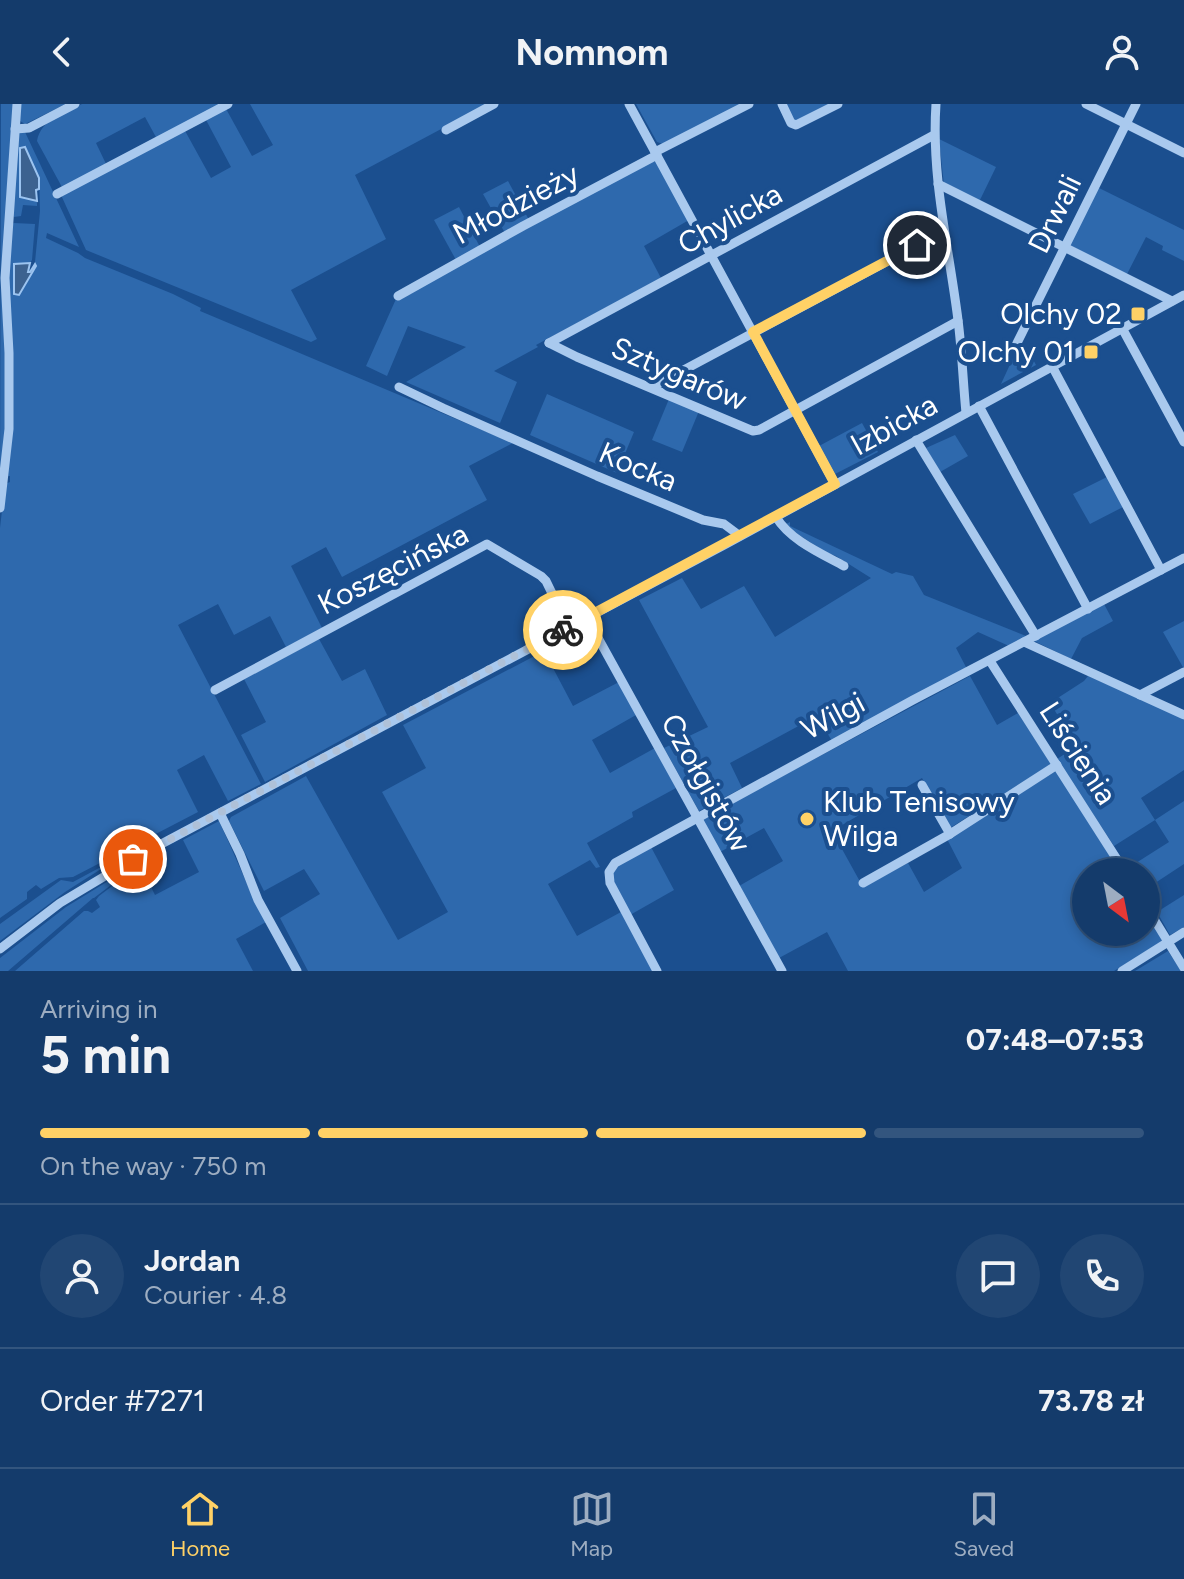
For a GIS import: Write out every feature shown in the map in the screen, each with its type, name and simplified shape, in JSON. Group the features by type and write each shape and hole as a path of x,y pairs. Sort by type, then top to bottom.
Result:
{"street":[{"path":"0,508 9,429 5,278 17,104"},
{"path":"15,129 29,128 75,104"},
{"path":"57,194 228,104"},
{"path":"446,130 494,104"},
{"path":"629,104 835,484"},
{"name":"Młodzieży","path":"398,296 749,104"},
{"path":"782,104 791,123 796,125 838,104"},
{"path":"936,104 934,135 938,184 958,321 966,413"},
{"path":"1086,104 1184,153"},
{"name":"Drwali","path":"1016,345 1136,104"},
{"name":"Chylicka","path":"549,343 934,135"},
{"path":"938,184 1172,301"},
{"path":"652,387 944,231"},
{"name":"Izbicka","path":"0,949 96,880 1184,295"},
{"name":"Sztygarów","path":"549,343 753,431 958,321"},
{"path":"1122,328 1184,442"},
{"path":"1052,366 1161,570"},
{"name":"Kocka","path":"399,387 597,476 703,520 724,524 740,536"},
{"path":"979,406 1088,609"},
{"path":"916,440 1036,636"},
{"path":"776,517 794,536 844,566"},
{"name":"Koszęcińska","path":"215,690 487,544 546,581 569,628"},
{"name":"Wilgi","path":"657,971 611,885 609,872 615,863 913,700 1184,558"},
{"name":"Czołgistów","path":"587,618 782,971"},
{"path":"1024,642 1184,715"},
{"name":"Liścienia","path":"990,661 1116,858"},
{"path":"1140,695 1184,672"},
{"path":"863,883 950,834 1057,765"},
{"path":"922,785 950,834"},
{"path":"220,813 258,900 297,971"},
{"path":"1160,929 1184,968"},
{"path":"1122,971 1184,932"}],"shaded area":[{"path":"1,104 14,104 6,204 7,416 0,491"},
{"path":"20,104 66,104 25,124 20,121"},
{"path":"82,104 223,104 157,139 145,117 96,143 107,166 63,189 37,141 48,122"},
{"path":"250,104 488,104 355,175 386,239 291,290 317,339 311,342 86,250 61,195 184,129 211,178 231,167 205,118 225,107 252,156 273,145"},
{"path":"636,104 742,104 663,144 657,142"},
{"path":"785,104 831,104 794,122"},
{"path":"25,132 79,247 47,233 46,238 85,258 173,294 201,308 200,311 513,443 469,466 487,500 342,577 326,547 291,566 322,628 286,647 270,616 234,635 218,604 178,625 261,784 228,801 204,755 177,770 198,812 73,877 59,878 41,889 36,885 27,892 27,899 0,918 0,528 5,484 10,482 10,476 6,476 8,271 12,224 35,224 32,260 30,263 14,264 14,294 36,266 40,211 39,178 21,147 20,197 37,201 37,206 23,205 21,216 12,215 19,133"},
{"path":"939,139 996,167 979,202 944,185"},
{"path":"25,147 39,178 37,201 20,197 20,148"},
{"path":"651,161 657,162 689,220 644,246 661,278 494,371 517,382 500,423 406,382 466,347 408,326 387,376 366,366 396,299"},
{"path":"508,181 529,220 505,233 483,194"},
{"path":"1097,187 1184,230 1184,261 1162,250 1163,246 1146,237 1126,276 1068,244"},
{"path":"459,207 480,247 456,260 434,220"},
{"path":"30,263 28,272 36,266 19,295 14,294 14,264"},
{"path":"1018,347 1030,354 1036,365 1001,384"},
{"path":"547,394 634,432 617,473 530,435"},
{"path":"669,399 699,411 682,452 652,440"},
{"path":"862,423 878,452 835,474 819,446"},
{"path":"955,435 968,456 940,472 926,448"},
{"path":"1107,477 1123,507 1090,524 1073,494"},
{"path":"790,522 790,526 892,574 913,576 924,595 1026,636 1009,646 978,632 956,648 967,669 832,741 817,716 730,763 742,788 699,811 664,748 708,727 639,600 682,578 701,609 744,586 775,637 871,578 784,525"},
{"path":"1104,604 1113,621 1082,638 1071,659 1034,641"},
{"path":"1184,621 1184,669 1163,632"},
{"path":"319,639 342,681 365,669 387,715 265,782 241,735 266,722 244,679"},
{"path":"544,651 573,706 619,682 636,715 592,740 610,773 655,748 676,788 632,812 633,817 587,843 600,867 596,868 590,860 548,884 577,936 621,912 653,971 308,971 280,918 320,894 304,869 264,891 229,821 231,817 306,776 398,940 448,912 382,792 426,768 403,725"},
{"path":"970,676 997,725 1018,713 1051,764 950,828 922,778 832,831 863,887 908,863 924,892 962,868 947,839 1056,771 1111,858 1072,858 1072,946 1154,946 1114,971 848,971 827,932 779,958 739,886 783,861 764,828 720,852 702,819"},
{"path":"1088,676 1184,718 1184,770 1141,798 1155,820 1114,846 1057,759 1077,746 1050,703"},
{"path":"1184,801 1184,864 1160,880 1160,858 1144,858 1169,842 1155,820"},
{"path":"219,821 266,922 236,939 253,971 15,971 84,911 92,913 100,907 96,900 99,896 140,865 155,895 199,872 183,840"},
{"path":"651,847 674,890 630,915 611,876 618,865"},
{"path":"112,861 0,941 0,924 61,880 73,882"},
{"path":"131,867 8,971 0,971 0,958 66,907"},
{"path":"1184,895 1184,927 1170,935 1160,917 1160,910"},
{"path":"1168,951 1181,971 1135,971"}],"way so far":[{"path":"133,859 563,630"}],"place":[{"name":"Olchy 02","path":"1138,314"},
{"name":"Olchy 01","path":"1091,352"},
{"name":"Klub Tenisowy Wilga","path":"807,819"}],"route":[{"path":"563,630 835,484 753,332 917,245"}]}
